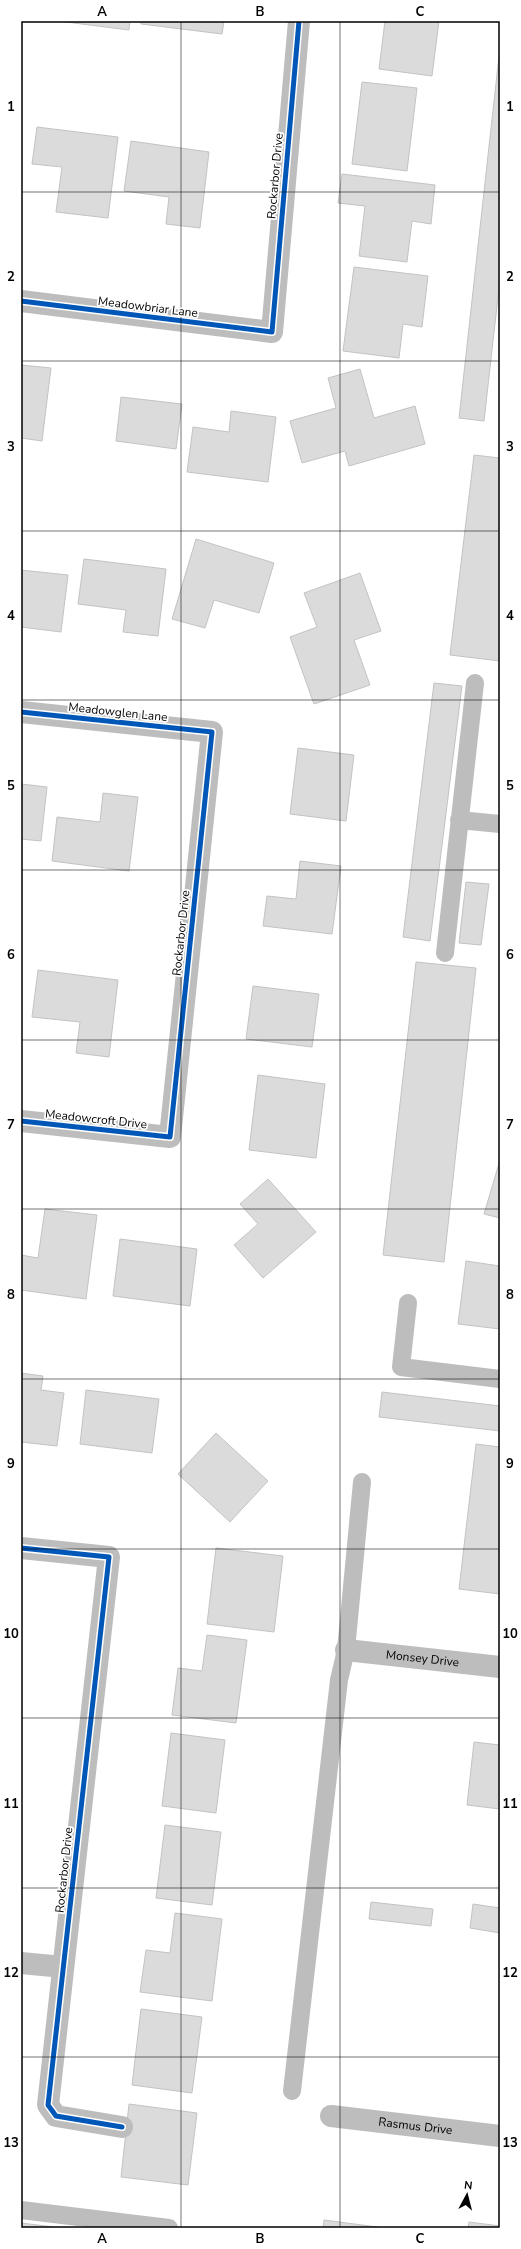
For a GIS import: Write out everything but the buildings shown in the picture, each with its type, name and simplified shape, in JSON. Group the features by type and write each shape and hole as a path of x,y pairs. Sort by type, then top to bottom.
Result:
{"street":[{"name":"Rockarbor Drive","path":"272,332 299,21"},
{"name":"Meadowbriar Lane","path":"21,301 272,332"},
{"name":"Meadowglen Lane","path":"21,712 212,732"},
{"name":"Rockarbor Drive","path":"170,1137 212,732"},
{"name":"Meadowcroft Drive","path":"21,1121 170,1137"},
{"name":"Rockarbor Drive","path":"21,1548 109,1557 48,2105 56,2116 122,2127"},
{"name":"Monsey Drive","path":"346,1650 500,1668"},
{"path":"21,1963 63,1967"},
{"name":"Rasmus Drive","path":"331,2116 500,2136"}],"lane":[{"path":"445,952 475,683"},
{"path":"459,820 500,824"},
{"path":"408,1303 401,1367 500,1378"},
{"path":"292,2091 339,1680 346,1650 362,1482"},
{"path":"21,2210 169,2228"}],"cycle path":[{"path":"21,301 272,332 299,21"},
{"path":"21,712 212,732 170,1137 21,1121"},
{"path":"21,1548 109,1557 48,2105 56,2116 122,2127"}]}
